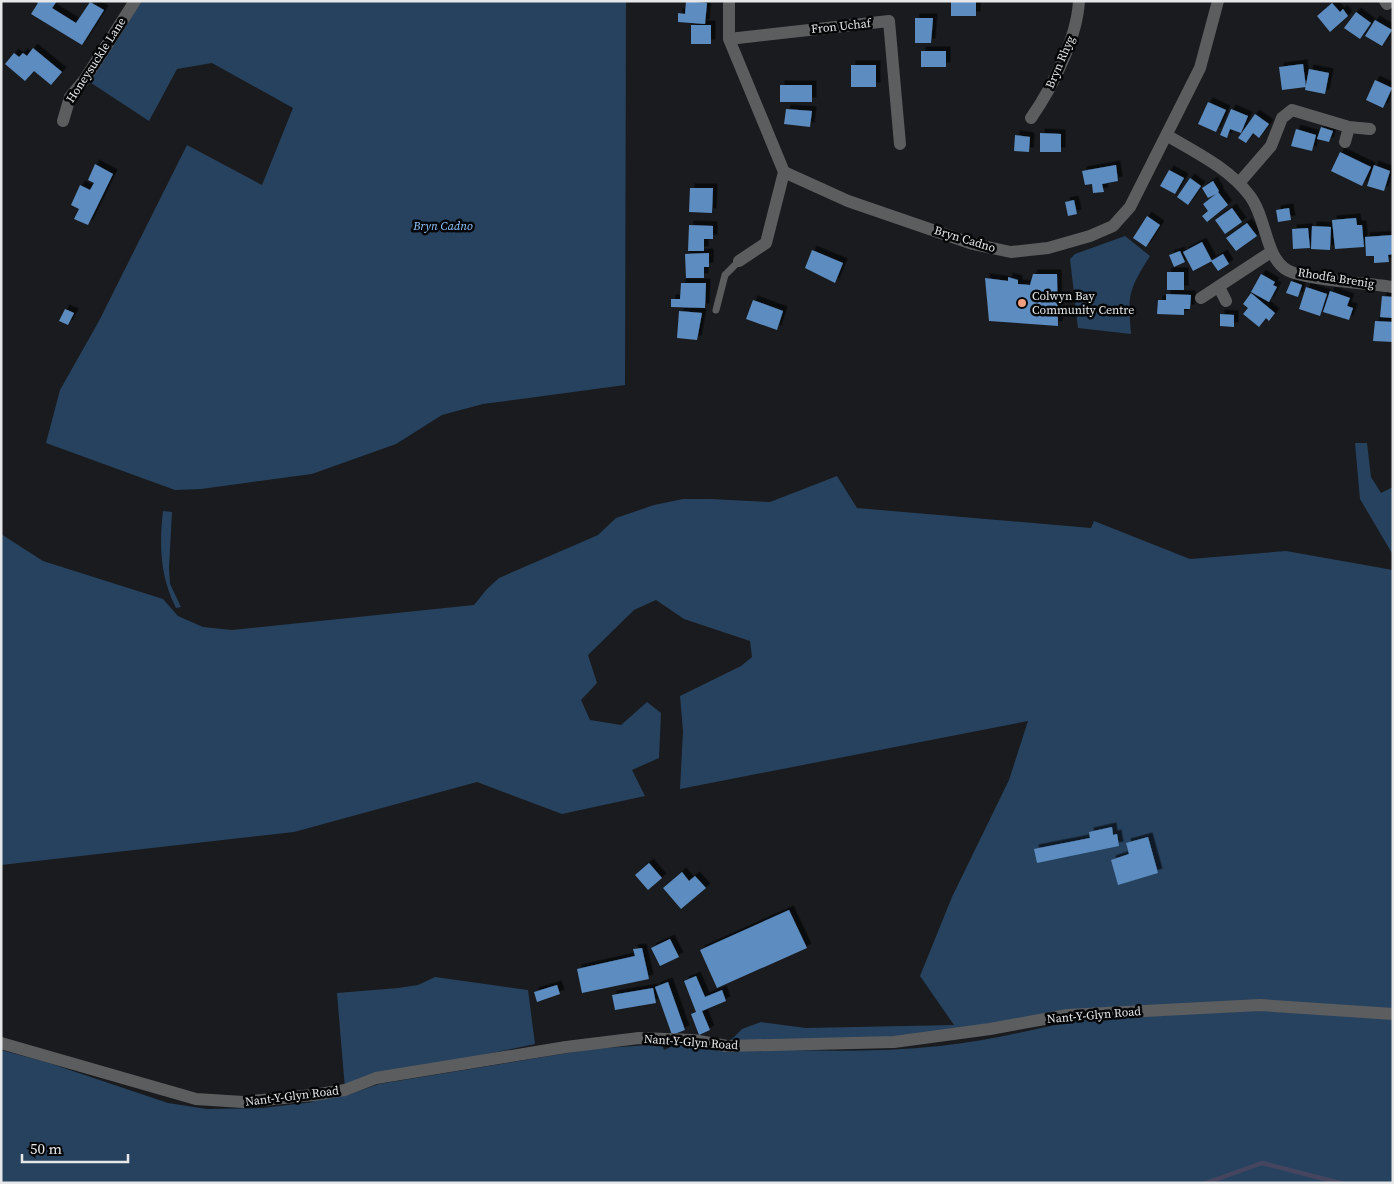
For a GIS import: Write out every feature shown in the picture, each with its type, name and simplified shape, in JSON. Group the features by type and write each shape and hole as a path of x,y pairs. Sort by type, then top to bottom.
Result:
{"street":[{"name":"Honeysuckle Lane","path":"64,121 70,97 85,79 135,1"},
{"path":"729,1 729,39 784,172 766,244 739,261"},
{"name":"Bryn Rhyg","path":"1031,118 1051,86 1076,23 1079,1"},
{"name":"Bryn Cadno","path":"784,172 848,201 973,244 1011,252 1048,248 1090,236 1113,226 1130,207 1168,136 1200,68 1218,1"},
{"name":"Fron Uchaf","path":"729,39 889,20 900,144"},
{"path":"1239,183 1271,146 1286,113 1292,110 1349,127 1370,129"},
{"path":"1344,142 1349,127"},
{"name":"Rhodfa Brenig","path":"1168,136 1204,157 1239,183 1251,198 1262,218 1271,252 1277,262 1288,270 1306,276 1393,287"},
{"path":"1201,298 1271,252"},
{"path":"1219,287 1226,301"},
{"name":"Nant-Y-Glyn Road","path":"1,1043 196,1099 243,1102 345,1090 376,1078 566,1046 639,1038 693,1040 727,1046 885,1043 928,1039 1067,1015 1260,1005 1393,1014"}],"lane":[{"path":"716,310 725,275 739,261"}],"green space":[{"name":"Bryn Cadno","path":"135,1 626,1 625,385 483,404 442,415 396,444 312,474 201,489 175,490 46,443 60,390 99,321 187,145 262,185 293,108 212,63 177,69 149,121 85,79"},
{"path":"1125,236 1150,256 1137,277 1131,293 1131,334 1078,328 1070,259 1075,254"},
{"path":"1355,443 1367,443 1371,477 1381,493 1393,487 1393,555 1360,499"},
{"path":"837,476 857,508 1091,528 1094,521 1190,559 1286,551 1393,570 1393,1183 1,1183 1,1050 46,1062 168,1103 207,1109 263,1108 313,1102 308,1096 345,1089 337,993 418,985 435,977 528,990 535,1044 376,1078 347,1095 379,1084 592,1049 662,1044 664,1050 675,1045 841,1051 907,1049 982,1040 1104,1015 866,1040 730,1041 742,1029 761,1022 806,1028 954,1025 920,976 952,897 1009,780 1028,721 680,789 683,731 680,696 741,666 752,657 750,641 684,619 656,600 634,610 588,655 597,683 581,700 590,720 621,725 647,702 661,713 659,758 632,770 645,796 562,814 477,782 294,832 1,865 1,534 43,561 163,599 178,616 203,627 232,630 474,605 499,578 598,535 616,518 654,505 683,499 770,502"},
{"path":"163,511 172,512 169,568 170,584 181,607 176,608 167,584 162,560"}],"building":[{"path":"35,1 57,1 52,8 76,23 90,2 104,10 82,45 31,14 38,3"},
{"path":"686,1 707,3 705,24 678,22 678,13 685,14"},
{"path":"951,1 976,1 976,16 951,16"},
{"path":"1332,3 1340,12 1343,9 1348,16 1330,32 1317,16"},
{"path":"1356,12 1371,23 1360,39 1344,28"},
{"path":"915,18 933,18 931,43 915,43"},
{"path":"1375,20 1392,30 1382,46 1365,36"},
{"path":"691,25 711,25 711,44 691,44"},
{"path":"33,48 62,72 51,85 34,71 25,81 5,64 14,53 19,57 23,53 27,56"},
{"path":"921,51 946,51 946,67 921,67"},
{"path":"1303,64 1306,87 1282,90 1279,67"},
{"path":"851,65 876,65 876,87 851,87"},
{"path":"1309,69 1329,73 1325,94 1305,90"},
{"path":"1375,80 1392,88 1383,108 1366,100"},
{"path":"780,85 812,85 812,102 780,102"},
{"path":"1208,102 1226,110 1216,132 1198,124"},
{"path":"786,109 812,111 810,127 784,124"},
{"path":"1231,109 1248,116 1241,133 1230,129 1227,138 1220,135"},
{"path":"1255,114 1269,124 1259,138 1253,133 1246,143 1238,138"},
{"path":"1321,127 1333,131 1329,142 1317,139"},
{"path":"1296,129 1316,135 1312,151 1291,146"},
{"path":"1040,133 1061,134 1061,152 1040,152"},
{"path":"1015,135 1030,137 1029,152 1014,151"},
{"path":"1340,152 1371,167 1362,186 1331,171"},
{"path":"95,164 113,174 88,225 74,219 79,209 71,205 80,185 90,190 94,183 88,180"},
{"path":"1116,165 1118,181 1102,184 1104,192 1093,193 1092,184 1085,185 1082,171"},
{"path":"1374,165 1390,171 1384,191 1367,186"},
{"path":"1169,170 1184,178 1175,194 1160,186"},
{"path":"1190,178 1201,186 1188,205 1177,197"},
{"path":"1213,181 1218,192 1228,205 1207,222 1202,216 1208,211 1203,204 1216,194 1208,198 1202,188"},
{"path":"690,188 713,188 712,213 689,212"},
{"path":"1074,200 1077,214 1068,216 1065,202"},
{"path":"1232,208 1242,222 1225,234 1215,220"},
{"path":"1289,208 1291,220 1278,222 1276,210"},
{"path":"1147,216 1160,225 1146,247 1133,238"},
{"path":"1356,218 1357,225 1362,225 1364,247 1335,249 1332,220"},
{"path":"1247,223 1257,236 1236,251 1226,238"},
{"path":"689,225 713,226 713,239 704,239 704,251 688,251"},
{"path":"1312,226 1331,227 1330,250 1311,249"},
{"path":"1308,228 1310,248 1293,249 1292,229"},
{"path":"1393,235 1393,254 1388,255 1389,262 1374,263 1374,256 1366,256 1365,237"},
{"path":"1202,242 1212,261 1193,271 1183,252"},
{"path":"812,250 843,263 835,283 805,268"},
{"path":"1180,251 1185,262 1174,267 1169,255"},
{"path":"709,253 709,267 704,267 704,278 686,278 685,254"},
{"path":"1223,254 1229,264 1218,271 1211,261"},
{"path":"1167,272 1184,272 1184,290 1167,290"},
{"name":"Colwyn Bay Community Centre","path":"1033,274 1057,274 1058,326 989,321 985,278 1008,281 1008,277 1018,280 1018,284 1030,285"},
{"path":"1261,274 1275,282 1273,285 1277,287 1269,302 1251,292"},
{"path":"1291,281 1302,285 1298,297 1286,293"},
{"path":"681,283 706,283 705,308 671,307 671,299 680,299"},
{"path":"1306,287 1327,294 1320,316 1299,309"},
{"path":"1330,291 1350,298 1347,306 1353,308 1349,320 1323,312"},
{"path":"1251,293 1275,313 1269,321 1266,318 1259,327 1243,314 1248,308 1243,304"},
{"path":"1166,294 1191,295 1190,309 1184,309 1184,315 1157,314 1158,300 1166,300"},
{"path":"1382,296 1393,297 1393,318 1380,317"},
{"path":"753,300 783,311 777,330 746,319"},
{"path":"65,309 74,313 68,325 59,321"},
{"path":"679,311 702,313 697,340 677,338"},
{"path":"1220,314 1234,315 1234,327 1220,326"},
{"path":"1375,321 1393,322 1393,342 1373,341"},
{"path":"1112,827 1113,835 1117,834 1119,846 1037,863 1034,849 1090,838 1089,832"},
{"path":"1148,837 1158,873 1118,885 1111,860 1129,854 1126,843"},
{"path":"649,863 662,878 648,890 635,875"},
{"path":"682,872 689,881 695,876 706,888 681,909 663,888"},
{"path":"789,910 807,948 717,988 700,950"},
{"path":"670,939 679,957 660,966 651,948"},
{"path":"642,948 649,979 582,993 577,969 635,956 633,949"},
{"path":"696,976 705,997 722,990 726,1001 702,1011 710,1030 699,1035 691,1014 696,1012 684,981"},
{"path":"668,982 685,1030 672,1035 655,987"},
{"path":"557,985 560,994 537,1002 534,992"},
{"path":"653,988 656,1003 615,1010 612,995"}],"waterway":[{"path":"1206,1183 1262,1163 1340,1183"}],"place":[{"name":"Colwyn Bay Community Centre","path":"1022,303"}]}
